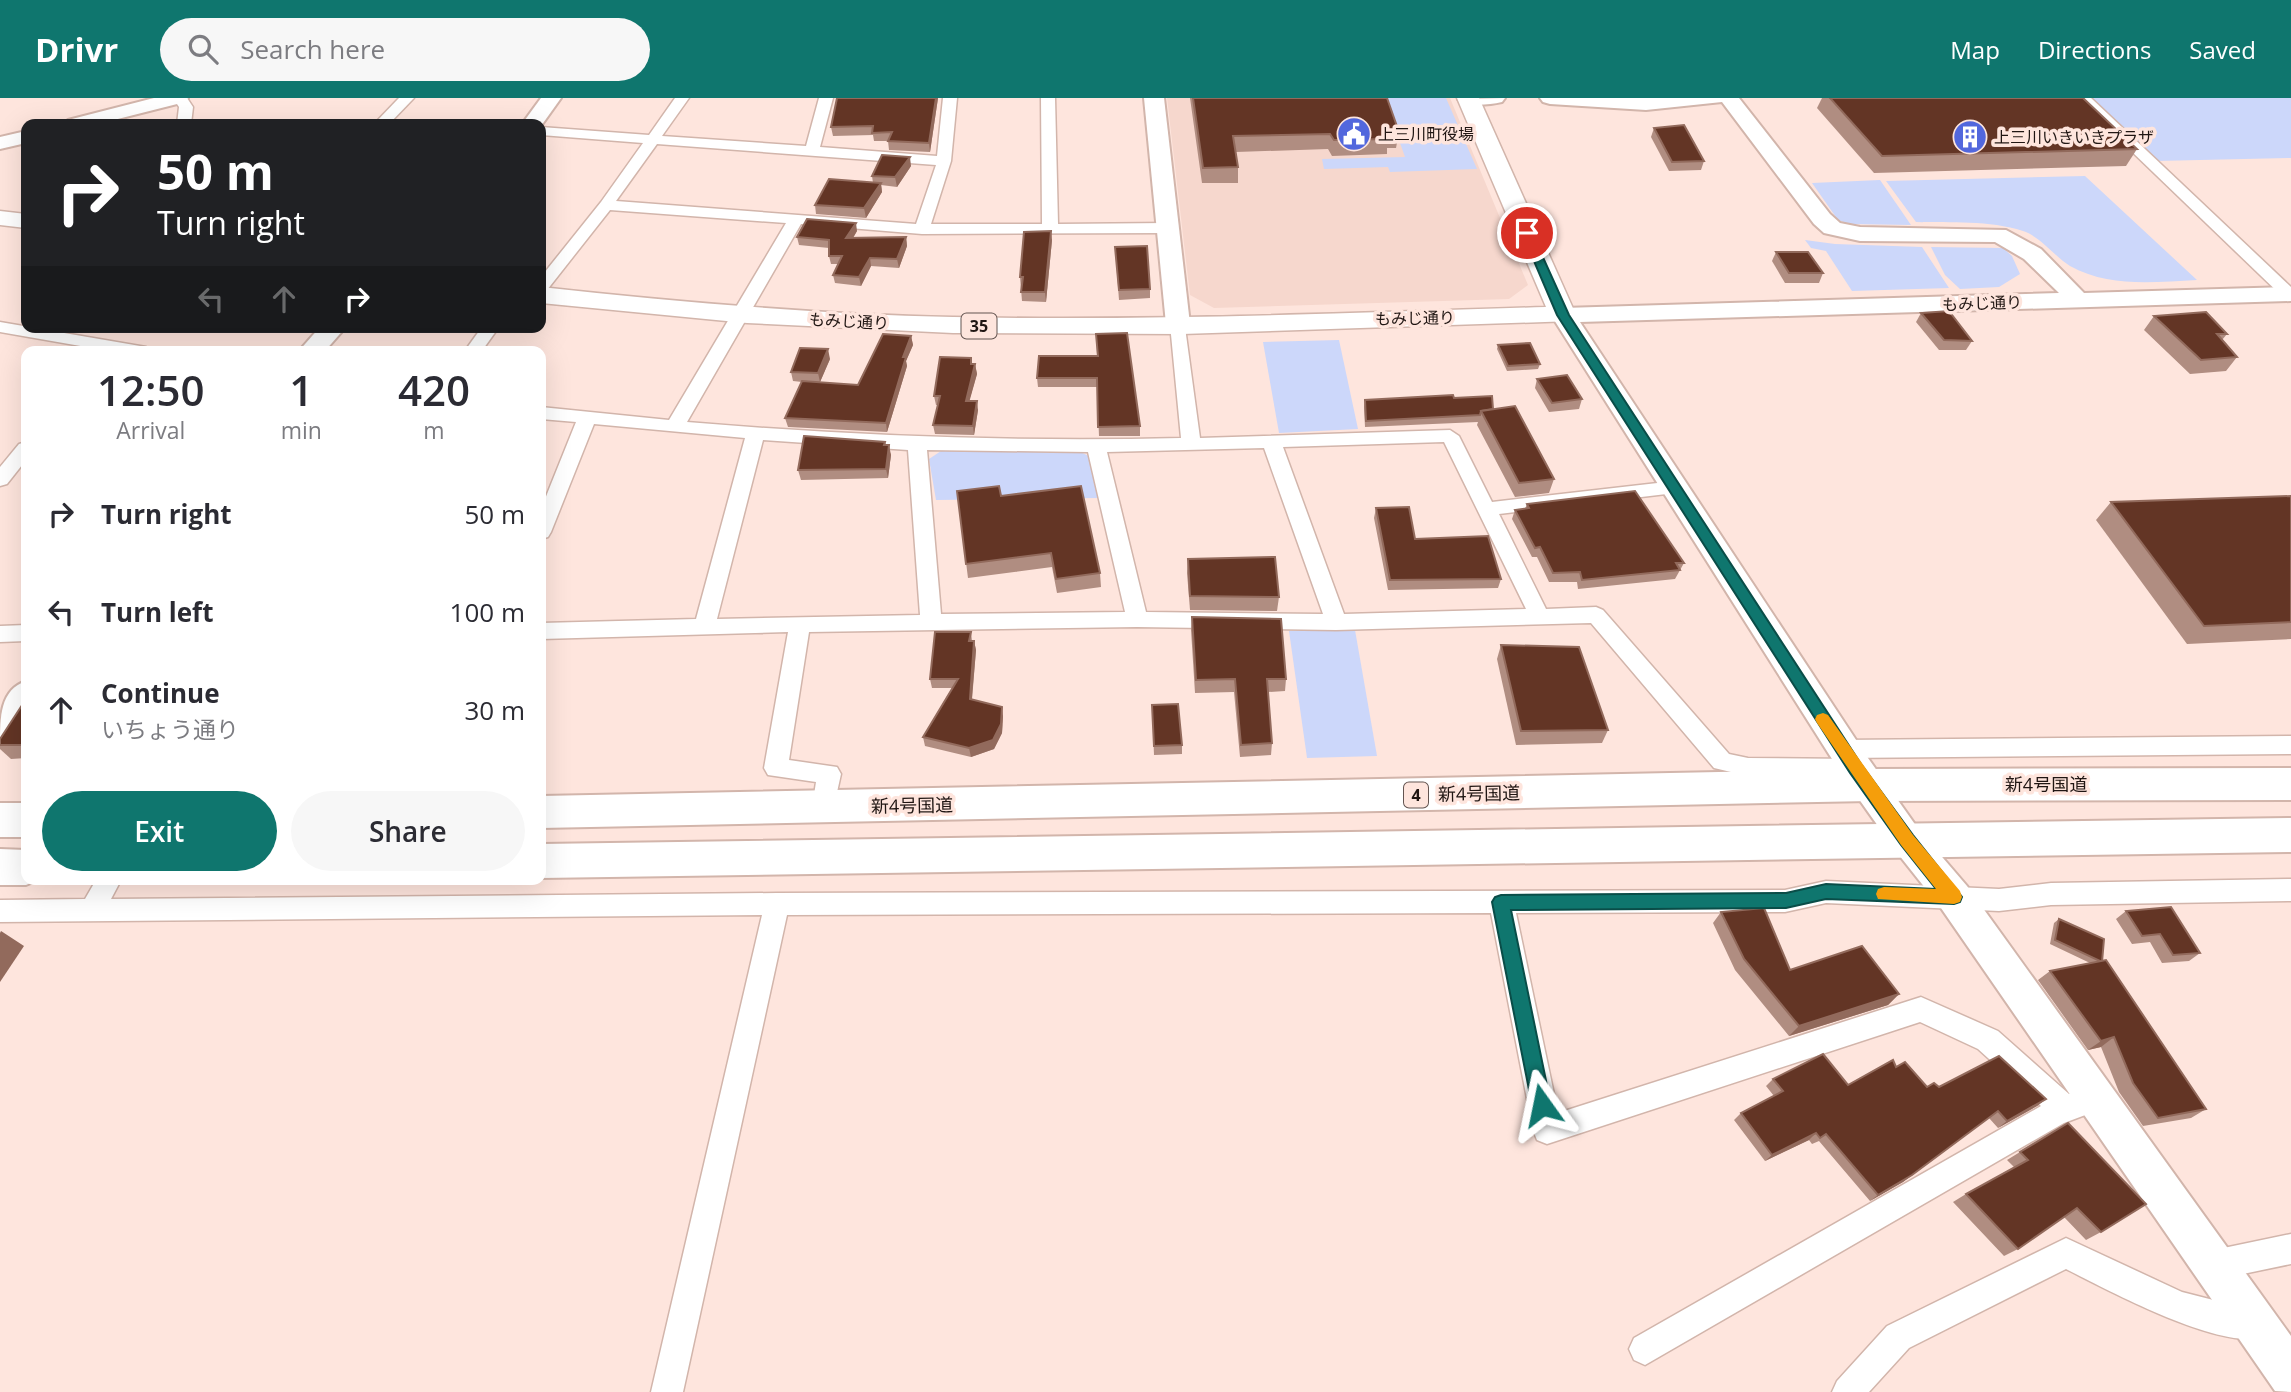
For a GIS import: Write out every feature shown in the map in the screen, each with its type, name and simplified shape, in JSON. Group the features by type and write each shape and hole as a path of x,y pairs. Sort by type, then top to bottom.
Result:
{"highway":[{"name":"新4号国道","path":"546,812 824,808 1856,767 2291,784"},
{"path":"0,820 21,820"},
{"path":"546,861 2291,835"},
{"path":"0,867 21,867"}],"main road":[{"path":"1468,98 1563,315"},
{"path":"0,218 21,220"},
{"name":"もみじ通り","path":"546,295 740,314 953,325 1178,324 1563,315"}],"street":[{"path":"95,119 179,98 186,107 185,119"},
{"path":"386,119 407,98"},
{"path":"536,119 551,98"},
{"path":"546,281 606,205 682,98"},
{"path":"813,152 826,98"},
{"path":"922,229 944,161 950,98"},
{"path":"1048,98 1050,229"},
{"path":"1154,98 1191,443"},
{"path":"1468,98 1495,98"},
{"path":"1550,98 1646,104 1715,98"},
{"path":"1729,98 1822,219 1832,228 1860,234 1998,234 2016,240 2032,250 2078,301"},
{"path":"2083,98 2290,295"},
{"path":"546,131 944,161"},
{"path":"0,143 21,137"},
{"path":"606,205 922,229 1168,229"},
{"path":"675,426 796,220"},
{"name":"もみじ通り","path":"1563,315 2290,295"},
{"path":"1563,315 1856,767 1907,840 1954,897 2081,1104 2214,1265 2291,1375"},
{"path":"0,327 21,329"},
{"path":"52,333 96,346"},
{"path":"316,346 328,333"},
{"path":"546,414 755,435 917,444 1096,446 1450,436 1540,617"},
{"path":"546,520 587,418"},
{"path":"704,628 755,435"},
{"path":"1271,440 1336,622"},
{"path":"917,444 931,622"},
{"path":"1096,446 1137,619"},
{"path":"2,478 21,454"},
{"path":"2,478 21,476"},
{"path":"1487,509 1675,487"},
{"path":"546,632 800,624 1137,619 1336,622 1596,615 1722,762 1748,766 1856,767 2291,745"},
{"path":"800,624 776,768 829,775 824,808"},
{"path":"0,634 21,633"},
{"path":"0,730 21,700"},
{"path":"92,911 106,885"},
{"path":"0,911 777,904 1786,901 1826,892 1999,900 2051,894 2291,890"},
{"path":"1501,902 1547,1130 1921,1009 1988,1040 2081,1104"},
{"path":"667,1392 777,904"},
{"path":"1645,1349 2081,1104"},
{"path":"2214,1265 2291,1250"},
{"path":"1848,1392 1898,1337 2066,1253 2179,1307 2226,1322 2257,1325"}],"shaded area":[{"path":"1167,98 1450,98 1528,285 1509,299 1214,308 1190,295"},
{"path":"1384,98 1446,98 1477,169 1390,172 1388,167 1324,169 1322,159 1405,157"},
{"path":"2089,98 2291,98 2291,158 2156,161"},
{"path":"2085,176 2197,280 2132,282 2101,278 2070,266 2036,238 2010,227 1956,222 1916,222 1886,181"},
{"path":"1880,180 1911,225 1849,224 1838,220 1812,183"},
{"path":"1805,240 1835,244 1922,247 1949,288 1852,291 1826,251 1811,248"},
{"path":"1931,247 2003,248 2012,256 2020,274 1999,287 1960,289 1945,275"},
{"path":"1339,340 1358,429 1279,433 1263,342"},
{"path":"941,451 1078,451 1089,456 1098,498 936,500 929,459"},
{"path":"1355,630 1377,756 1307,758 1289,631"}],"building":[{"path":"837,98 936,98 929,143 888,141 892,132 872,133 873,126 831,127"},
{"path":"1193,98 1387,98 1399,132 1386,133 1389,139 1334,140 1330,134 1233,136 1238,167 1203,168"},
{"name":"上三川いきいきプラザ","path":"1830,98 2083,98 2137,149 1882,156"},
{"path":"1684,125 1704,161 1672,162 1654,128"},
{"path":"882,155 910,157 895,177 872,176"},
{"path":"829,179 881,183 864,208 815,205"},
{"path":"807,219 856,223 846,238 906,237 897,259 870,258 859,277 833,275 842,256 829,256 829,240 797,237"},
{"path":"1051,231 1045,292 1021,292 1024,232"},
{"path":"1147,246 1150,289 1119,290 1115,247"},
{"path":"1776,252 1808,252 1823,273 1789,273"},
{"path":"1949,311 1972,341 1944,340 1921,313"},
{"path":"2206,312 2227,334 2217,334 2237,357 2201,360 2154,316"},
{"path":"1127,333 1140,426 1098,427 1097,378 1037,378 1039,356 1098,356 1096,334"},
{"path":"883,334 911,336 886,423 785,418 802,381 858,385"},
{"path":"1530,343 1540,364 1508,366 1498,345"},
{"path":"800,348 828,349 818,373 791,372"},
{"path":"940,357 971,358 971,364 975,364 966,401 977,401 973,426 933,425 940,396 934,396"},
{"path":"1567,375 1582,399 1552,403 1537,379"},
{"path":"1453,395 1454,398 1492,396 1493,409 1481,411 1480,415 1366,421 1365,400"},
{"path":"1515,406 1554,479 1519,483 1481,411"},
{"path":"804,436 885,442 884,445 889,445 886,469 798,470"},
{"path":"999,486 1001,496 1081,486 1100,573 1056,579 1051,553 966,564 957,491"},
{"path":"1635,491 1684,563 1676,563 1680,570 1582,580 1580,572 1553,573 1540,547 1535,548 1515,510 1529,508 1527,504"},
{"path":"2291,496 2291,622 2204,626 2111,502"},
{"path":"1409,507 1415,539 1488,536 1501,579 1390,580 1376,508"},
{"path":"1275,557 1279,597 1190,596 1188,559"},
{"path":"1192,617 1281,619 1286,679 1267,679 1272,743 1241,745 1235,679 1196,680"},
{"path":"935,632 971,632 969,641 974,641 970,699 1002,707 1001,724 993,740 969,748 923,737 958,679 930,679"},
{"path":"1501,645 1579,647 1608,730 1521,731"},
{"path":"1178,704 1182,745 1154,746 1152,705"},
{"path":"21,707 21,745 0,745 0,739"},
{"path":"2171,907 2200,953 2173,955 2160,934 2142,936 2126,911"},
{"path":"1764,908 1790,970 1862,946 1899,994 1799,1026 1744,959 1721,912"},
{"path":"2059,919 2104,939 2102,962 2055,940"},
{"path":"2106,960 2206,1109 2158,1118 2133,1083 2114,1037 2101,1041 2050,971"},
{"path":"1823,1054 1848,1085 1893,1060 1896,1067 1905,1062 1927,1087 1934,1083 1939,1087 1999,1056 2046,1099 2007,1121 1998,1111 1912,1175 1878,1195 1826,1134 1820,1138 1816,1133 1772,1155 1741,1113 1783,1091 1773,1079"},
{"path":"2068,1123 2146,1204 2101,1232 2077,1208 2018,1249 1966,1194 2028,1160 2020,1152"}],"slow traffic":[{"path":"1823,719 1907,840 1954,897 1884,894"}],"place":[{"name":"上三川町役場","path":"1354,134"},
{"name":"上三川いきいきプラザ","path":"1970,137"}],"route":[{"path":"1527,233 1563,315 1581,343 1856,768 1907,840 1954,897 1826,892 1786,901 1501,902 1542,1105"}]}
